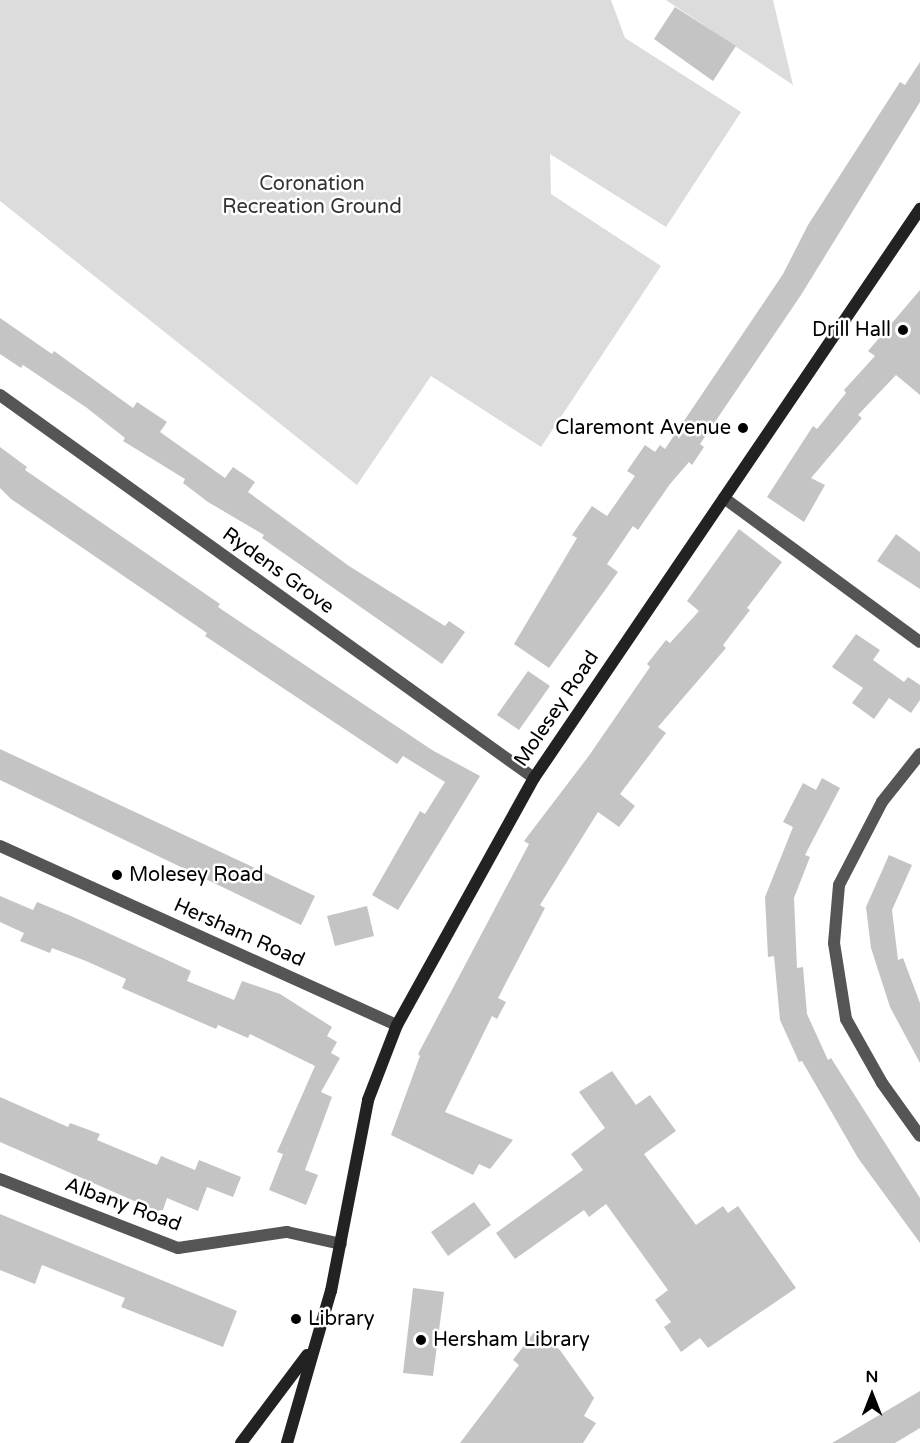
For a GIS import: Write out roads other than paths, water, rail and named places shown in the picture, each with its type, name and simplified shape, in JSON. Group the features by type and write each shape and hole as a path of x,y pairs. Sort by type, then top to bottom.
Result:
{"street":[{"name":"Molesey Road","path":"287,1443 312,1350 325,1314 341,1244 368,1100 397,1025 534,778 920,209"},
{"name":"Rydens Grove","path":"0,395 534,778"},
{"path":"724,498 920,642"},
{"path":"920,754 882,802 839,885 834,943 846,1019 882,1083 920,1136"},
{"name":"Hersham Road","path":"0,846 397,1025"},
{"name":"Albany Road","path":"0,1179 178,1248 288,1232 341,1244"},
{"name":"Molesey Road","path":"241,1443 312,1350"}],"place":[{"name":"Drill Hall","path":"903,330"},
{"name":"Claremont Avenue","path":"743,428"},
{"name":"Molesey Road","path":"117,875"},
{"name":"Library","path":"296,1319"},
{"name":"Hersham Library","path":"421,1340"}],"park label":[{"name":"Coronation Recreation Ground","path":"312,196"}]}
